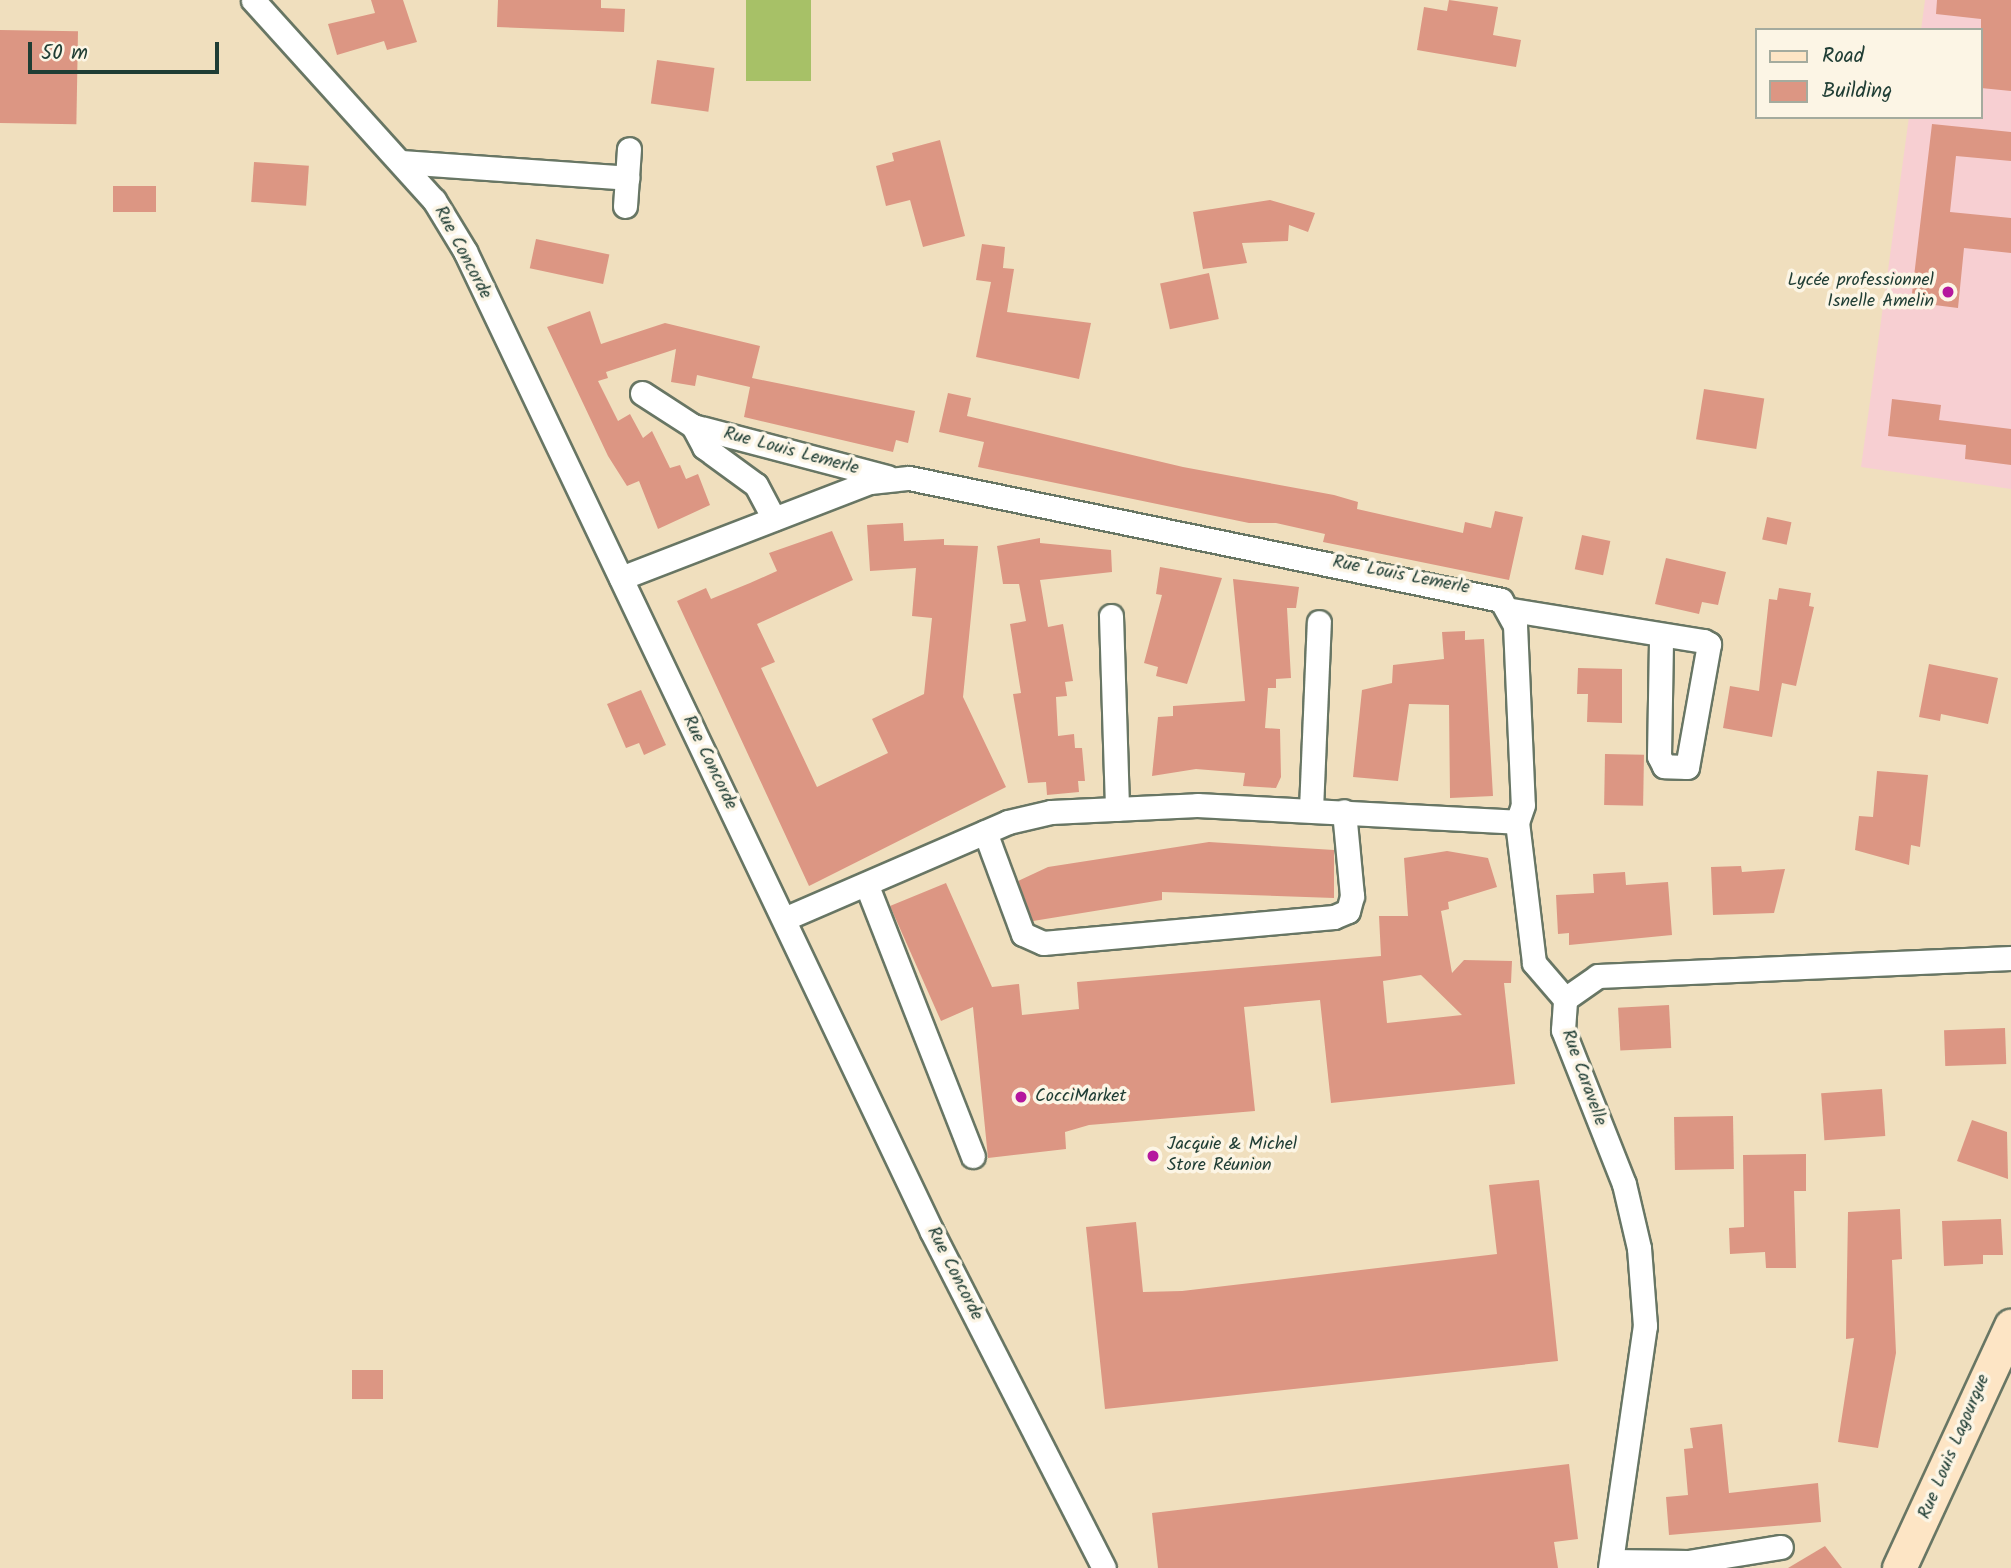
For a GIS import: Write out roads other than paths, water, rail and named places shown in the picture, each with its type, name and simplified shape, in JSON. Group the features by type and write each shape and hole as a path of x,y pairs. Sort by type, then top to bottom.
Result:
{"main road":[{"name":"Rue Louis Lagourgue","path":"1899,1568 2011,1326"}],"street":[{"name":"Rue Concorde","path":"253,0 401,162 465,251 932,1232 1104,1568"},
{"path":"625,206 629,149"},
{"path":"401,162 627,178"},
{"name":"Rue Louis Lemerle","path":"642,393 693,426 890,478 1486,593 1512,610"},
{"name":"Rue Louis Lemerle","path":"693,426 704,447 756,485 774,519"},
{"name":"Rue Louis Lemerle","path":"621,578 890,478"},
{"path":"1661,636 1659,757 1664,766 1687,767 1711,649 1704,641 1512,610 1523,805 1517,822 1534,962 1565,999 1598,976 2011,958"},
{"path":"1111,616 1117,809"},
{"path":"1311,809 1319,622"},
{"path":"784,919 867,886 985,832 1051,812 1117,809 1311,809 1517,822"},
{"path":"985,832 1023,934 1043,943 1348,911 1345,811"},
{"path":"867,886 973,1156"},
{"name":"Rue Caravelle","path":"1565,999 1563,1030 1624,1184 1639,1248 1645,1326 1611,1564 1688,1562 1781,1547"}],"place":[{"name":"Lycée professionnel Isnelle Amelin","path":"1948,292"},
{"name":"CocciMarket","path":"1021,1097"},
{"name":"Jacquie & Michel Store Réunion","path":"1153,1156"}]}
